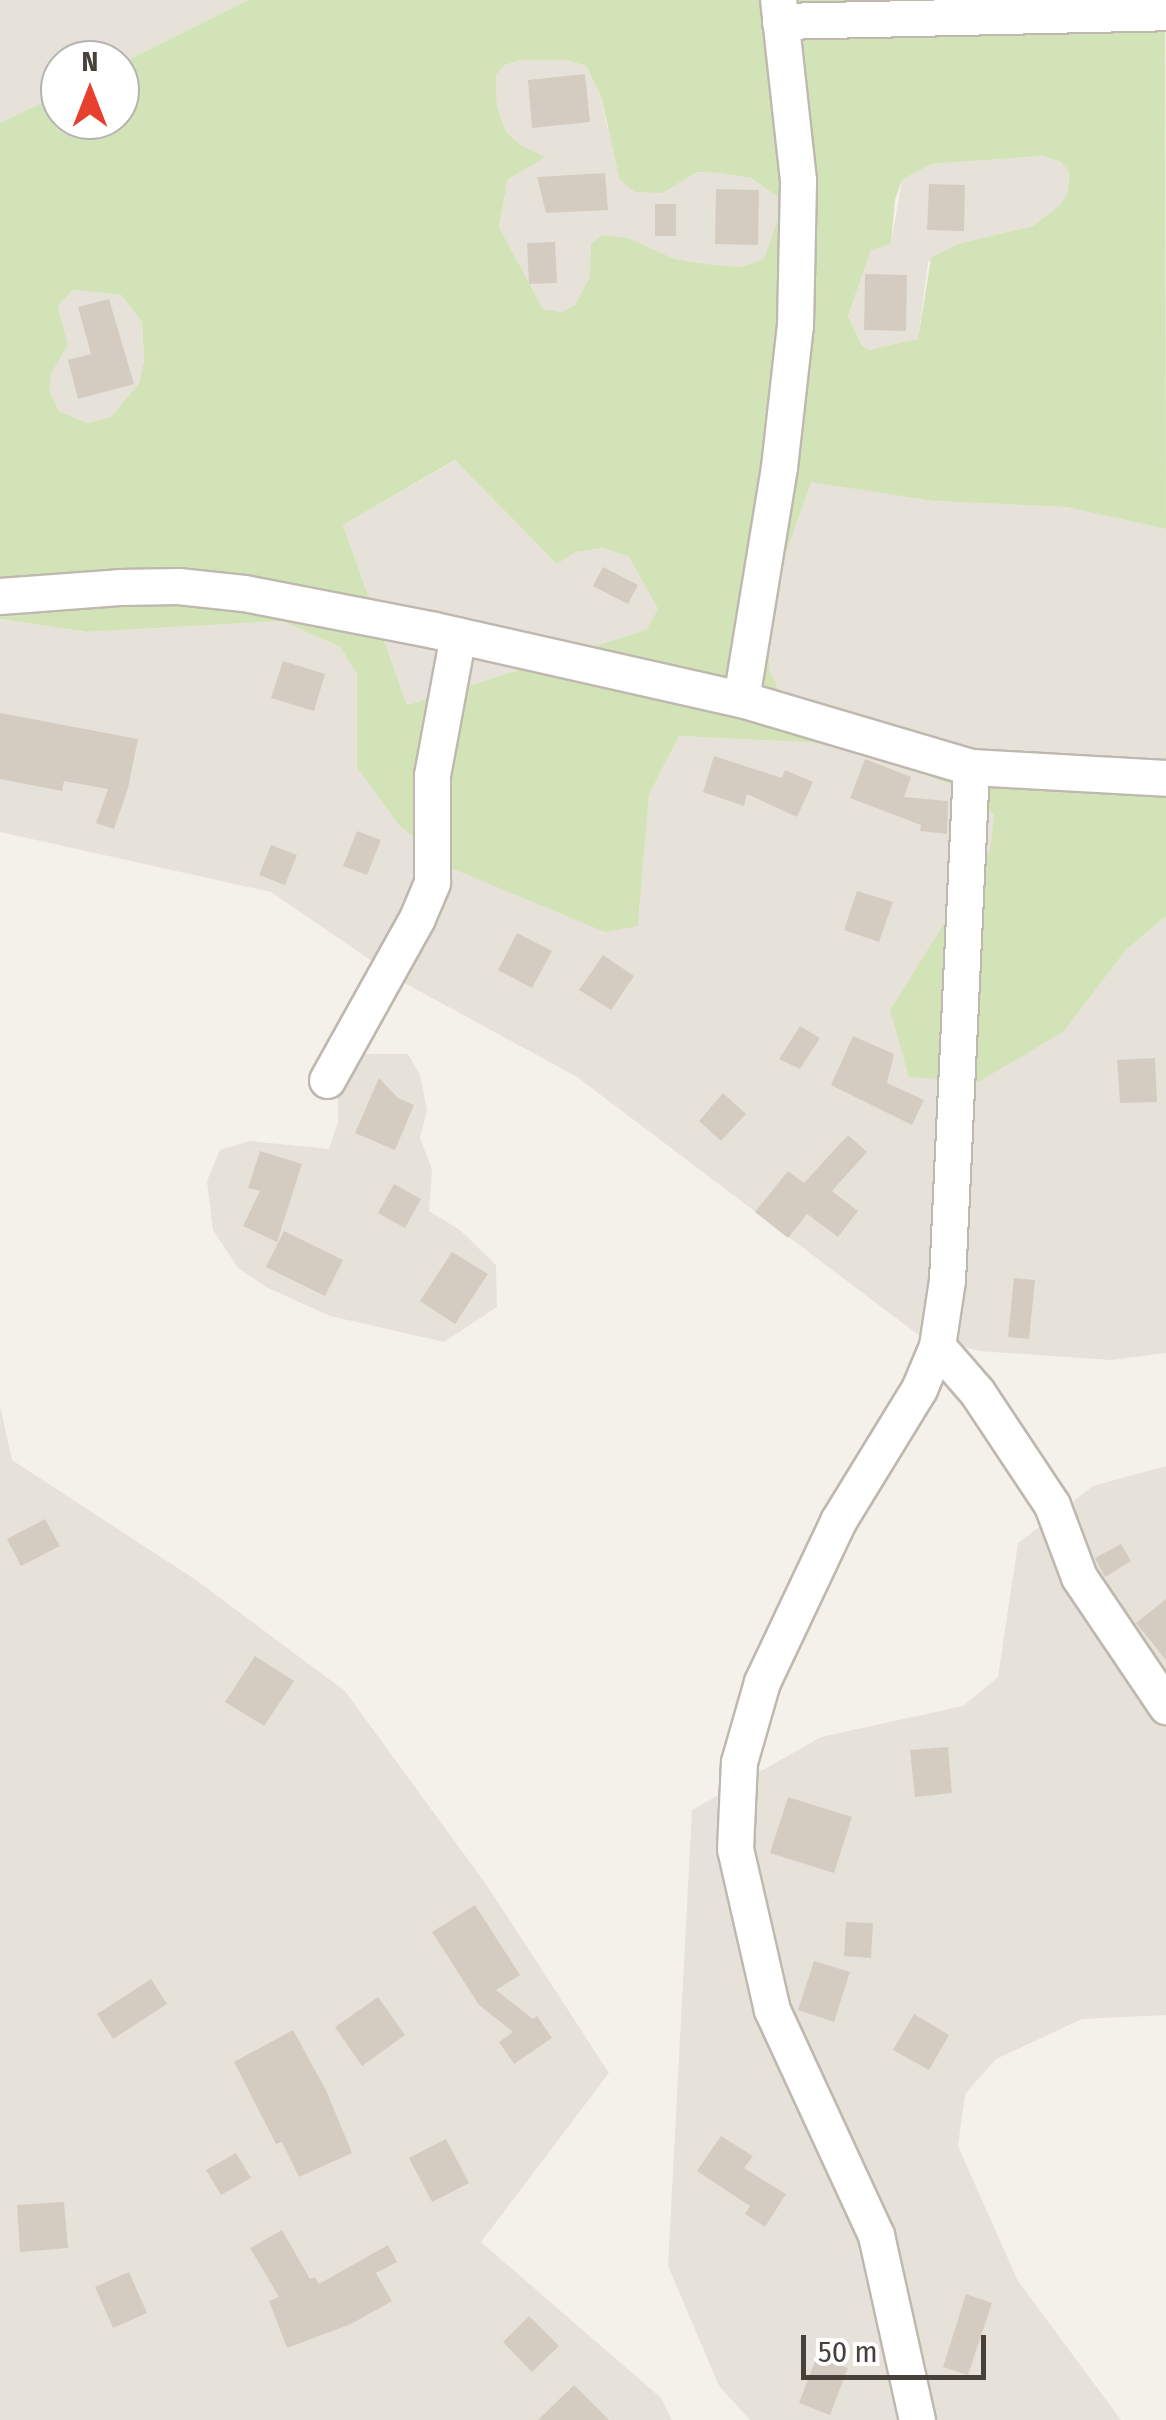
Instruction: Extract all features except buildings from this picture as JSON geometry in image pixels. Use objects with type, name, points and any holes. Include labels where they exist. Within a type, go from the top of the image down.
[{"type":"street","points":[[742,699],[779,467],[794,326],[798,180],[779,10],[1166,12]]},
{"type":"street","points":[[0,596],[178,586],[244,593],[458,635],[742,699],[971,766],[1166,778]]},
{"type":"street","points":[[326,1080],[417,918],[432,882],[432,775],[458,635]]},
{"type":"street","points":[[917,2420],[876,2235],[772,2010],[735,1849],[740,1762],[762,1682],[838,1521],[919,1389],[936,1346],[947,1280],[971,766]]},
{"type":"street","points":[[936,1346],[977,1392],[1052,1504],[1079,1577],[1166,1706]]},
{"type":"shaded area","points":[[0,0],[248,0],[140,54],[140,40],[40,40],[40,104],[0,123]]},
{"type":"shaded area","points":[[521,60],[567,60],[586,66],[601,96],[607,126],[663,193],[697,172],[719,173],[751,178],[784,200],[765,259],[741,267],[675,259],[628,238],[591,244],[589,278],[575,305],[562,312],[543,309],[499,227],[508,179],[545,157],[522,146],[506,132],[497,106],[496,75],[505,65]]},
{"type":"shaded area","points":[[1043,156],[1061,162],[1069,172],[1068,191],[1061,204],[1033,226],[957,244],[928,262],[918,340],[869,350],[862,346],[848,316],[871,249],[891,244],[902,180],[931,164]]},
{"type":"shaded area","points":[[73,290],[121,295],[142,322],[144,362],[139,383],[111,417],[87,423],[59,411],[50,392],[52,371],[68,345],[58,306]]},
{"type":"shaded area","points":[[456,460],[557,564],[576,552],[603,548],[629,557],[658,609],[646,630],[407,705],[343,525]]},
{"type":"shaded area","points":[[811,481],[933,501],[1066,507],[1166,529],[1166,753],[1161,777],[1008,770],[783,700],[769,669],[769,602]]},
{"type":"shaded area","points":[[0,619],[87,632],[282,621],[340,647],[357,674],[357,767],[638,926],[649,795],[679,736],[840,744],[969,791],[994,815],[991,850],[890,1010],[1062,1032],[1126,950],[1166,916],[1166,1353],[1111,1360],[979,1351],[917,1334],[577,1077],[401,981],[271,892],[0,832]]},
{"type":"shaded area","points":[[364,1054],[408,1054],[420,1075],[427,1110],[420,1138],[432,1169],[429,1211],[460,1230],[496,1265],[497,1307],[444,1342],[330,1316],[266,1287],[238,1268],[213,1230],[207,1181],[220,1150],[250,1141],[329,1149],[338,1122],[338,1089],[349,1062]]},
{"type":"shaded area","points":[[0,1406],[12,1460],[196,1580],[345,1691],[488,1887],[609,2073],[481,2242],[661,2398],[672,2420],[0,2420]]},
{"type":"shaded area","points":[[1166,1466],[1166,2015],[1082,2019],[996,2059],[965,2094],[958,2146],[1018,2281],[1121,2420],[750,2420],[719,2386],[668,2266],[692,1810],[821,1737],[963,1706],[998,1677],[1018,1543],[1093,1486]]},
{"type":"green space","points":[[248,0],[1165,0],[1166,529],[1066,507],[933,501],[811,482],[769,602],[769,669],[783,700],[1008,770],[1161,777],[1166,753],[1166,916],[1126,950],[1063,1032],[978,1082],[909,1077],[890,1010],[990,850],[994,815],[969,791],[840,744],[679,736],[649,795],[638,926],[605,932],[451,868],[399,825],[357,767],[357,674],[340,647],[282,621],[87,632],[0,619],[0,123],[40,104],[40,140],[140,140],[140,54]],"holes":[[[521,60],[567,60],[586,66],[601,96],[620,180],[635,192],[663,193],[697,172],[719,173],[751,178],[784,201],[764,259],[741,267],[707,264],[675,259],[628,238],[602,235],[591,244],[589,278],[575,305],[562,312],[543,309],[499,227],[508,179],[546,157],[522,146],[506,132],[497,106],[496,75],[505,65]],[[1043,156],[1061,162],[1069,172],[1068,191],[1061,204],[1033,226],[957,244],[931,258],[918,339],[869,350],[862,346],[848,316],[871,250],[891,244],[895,200],[902,180],[931,164]],[[73,290],[121,295],[142,322],[144,361],[139,383],[111,417],[87,423],[59,411],[50,392],[52,372],[68,345],[58,306]],[[455,460],[557,564],[576,552],[603,548],[629,557],[658,609],[646,630],[407,705],[343,525]]]}]
